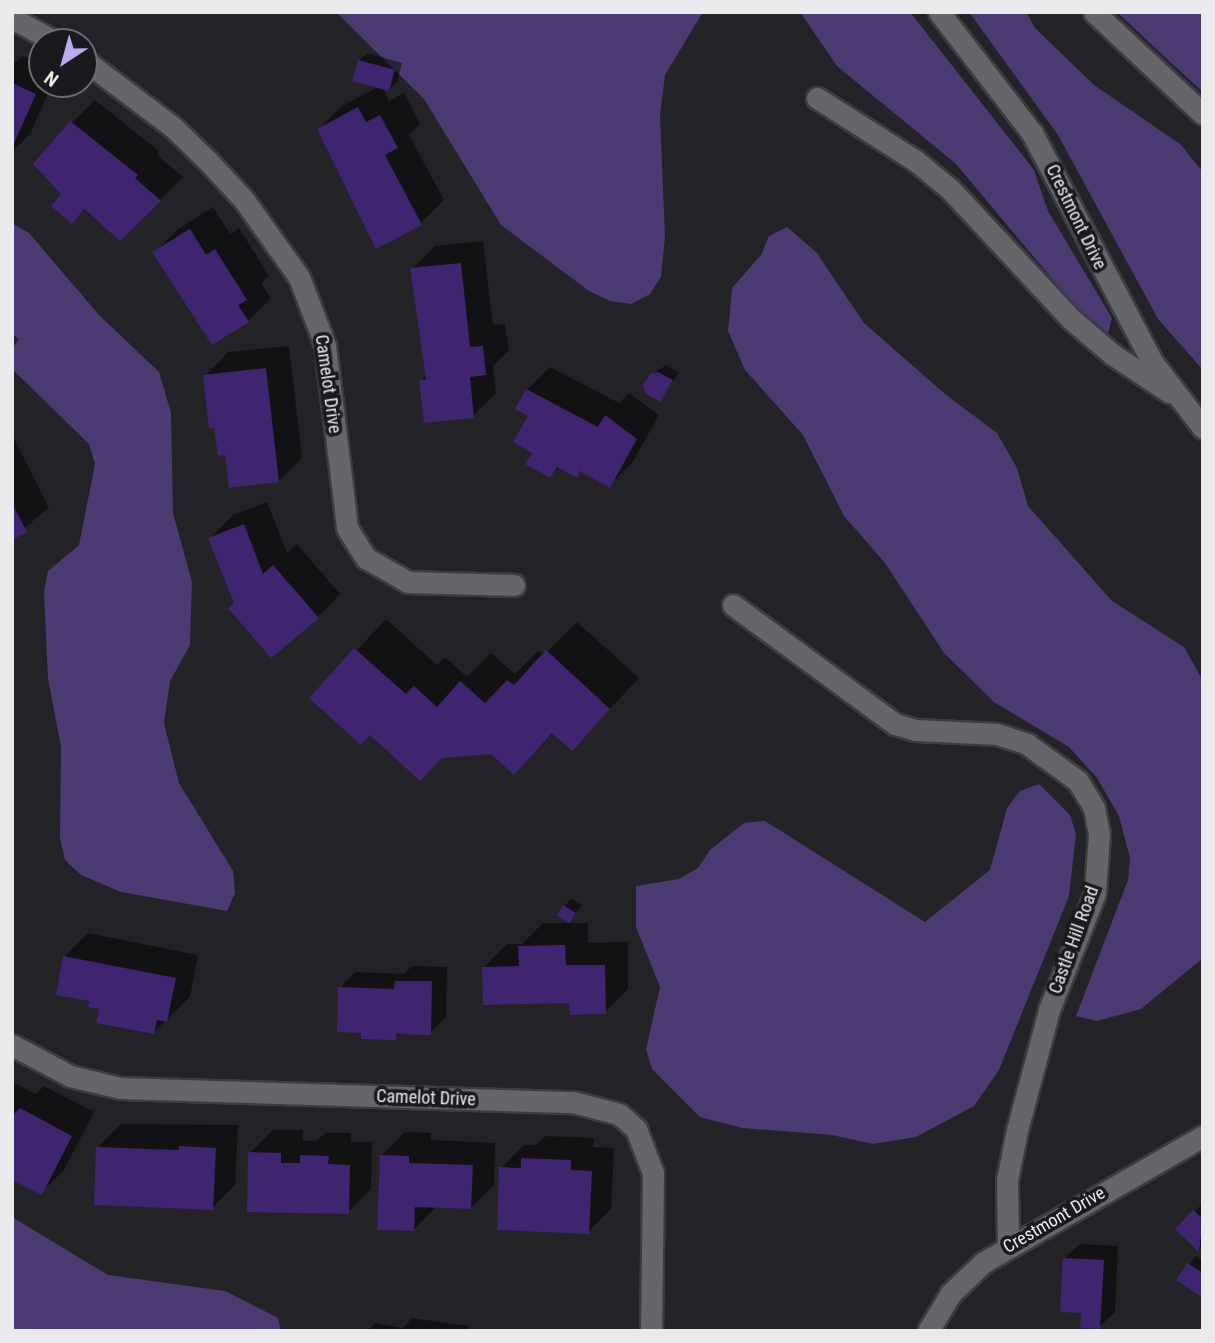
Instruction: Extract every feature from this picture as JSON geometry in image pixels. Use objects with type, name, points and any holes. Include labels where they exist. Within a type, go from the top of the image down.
[{"type":"street","name":"Crestmont Drive","points":[[939,12],[1032,133],[1130,322],[1177,397],[1203,428]]},
{"type":"street","points":[[1094,12],[1203,114]]},
{"type":"street","points":[[12,18],[30,28]]},
{"type":"street","name":"Camelot Drive","points":[[98,71],[173,127],[208,161],[260,220],[299,277],[325,345],[347,528],[366,558],[408,582],[514,585]]},
{"type":"street","points":[[817,98],[886,140],[951,190],[1071,319],[1112,354],[1177,397]]},
{"type":"street","name":"Castle Hill Road","points":[[733,605],[895,724],[916,730],[997,734],[1027,744],[1078,781],[1094,808],[1099,834],[1095,893],[1049,1010],[1017,1130],[1007,1180],[1008,1245]]},
{"type":"street","name":"Camelot Drive","points":[[12,1045],[70,1076],[120,1088],[573,1102],[619,1114],[636,1129],[653,1173],[652,1331]]},
{"type":"street","name":"Crestmont Drive","points":[[929,1331],[951,1293],[1008,1245],[1203,1136]]},
{"type":"shaded area","points":[[336,12],[703,12],[665,75],[660,116],[665,236],[661,277],[650,294],[631,304],[610,301],[589,291],[501,225],[424,99]]},
{"type":"shaded area","points":[[800,12],[910,12],[1034,170],[1048,211],[1112,318],[1107,337],[1090,324],[956,164],[837,66]]},
{"type":"shaded area","points":[[969,12],[1026,12],[1035,28],[1094,85],[1180,144],[1203,172],[1203,370],[1158,319],[1058,135]]},
{"type":"shaded area","points":[[1117,12],[1203,12],[1203,92],[1169,61]]},
{"type":"shaded area","points":[[12,223],[29,233],[99,315],[159,372],[171,413],[173,513],[192,582],[190,645],[170,681],[164,723],[179,783],[233,871],[235,893],[227,911],[121,892],[81,875],[65,860],[60,838],[61,747],[48,679],[44,592],[48,571],[79,545],[95,464],[89,444],[12,369]]},
{"type":"shaded area","points":[[787,227],[817,253],[864,323],[945,394],[997,433],[1017,468],[1028,506],[1112,601],[1184,647],[1203,681],[1203,958],[1141,1009],[1097,1021],[1076,1016],[1128,880],[1130,858],[1119,816],[1097,778],[1069,747],[994,702],[944,653],[885,563],[844,516],[803,435],[745,370],[728,331],[732,288],[761,255],[769,236]]},
{"type":"shaded area","points":[[1039,784],[1070,815],[1076,834],[1069,896],[999,1070],[974,1106],[916,1137],[873,1144],[832,1135],[742,1128],[700,1117],[652,1069],[646,1049],[660,987],[636,927],[636,886],[679,879],[698,868],[710,850],[744,823],[765,821],[925,922],[990,870],[1007,808],[1020,791]]},
{"type":"shaded area","points":[[12,1217],[108,1275],[225,1291],[278,1318],[281,1331],[12,1331]]},
{"type":"building","points":[[358,60],[395,70],[389,91],[352,81]]},
{"type":"building","points":[[12,83],[28,90],[28,98],[34,98],[12,148]]},
{"type":"building","points":[[358,107],[366,122],[380,115],[398,148],[385,155],[422,225],[376,249],[317,129]]},
{"type":"building","points":[[70,121],[138,175],[135,178],[161,201],[120,241],[84,209],[72,224],[51,206],[61,194],[33,164]]},
{"type":"building","points":[[190,229],[206,255],[215,249],[247,300],[238,305],[249,322],[212,345],[152,252]]},
{"type":"building","points":[[461,263],[470,347],[483,346],[486,375],[470,377],[474,418],[424,423],[419,380],[426,379],[410,268]]},
{"type":"building","points":[[266,368],[279,482],[229,488],[225,455],[218,456],[214,428],[209,428],[203,375]]},
{"type":"building","points":[[658,372],[673,380],[660,402],[645,393],[643,385],[650,374]]},
{"type":"building","points":[[526,389],[598,427],[605,415],[637,439],[610,488],[580,471],[577,478],[557,467],[550,478],[525,464],[532,453],[513,442],[528,416],[515,409]]},
{"type":"building","points":[[12,503],[27,532],[12,540]]},
{"type":"building","points":[[244,524],[263,574],[273,565],[319,618],[271,658],[228,608],[234,603],[208,538]]},
{"type":"building","points":[[354,648],[406,694],[414,686],[437,707],[460,681],[485,703],[507,680],[514,685],[546,650],[610,709],[572,751],[552,733],[514,775],[491,754],[442,758],[420,781],[370,735],[361,745],[309,698]]},
{"type":"building","points":[[563,905],[576,913],[569,923],[557,915]]},
{"type":"building","points":[[565,945],[566,965],[605,965],[606,1014],[570,1015],[569,1003],[483,1005],[482,967],[519,966],[518,946]]},
{"type":"building","points":[[63,956],[176,978],[167,1022],[157,1020],[154,1034],[96,1023],[99,1009],[88,1007],[89,1001],[56,995]]},
{"type":"building","points":[[395,981],[432,981],[431,1035],[396,1034],[396,1040],[361,1039],[361,1033],[337,1032],[338,987],[394,989]]},
{"type":"building","points":[[20,1108],[72,1136],[42,1195],[12,1180],[12,1116]]},
{"type":"building","points":[[179,1146],[216,1148],[213,1210],[94,1205],[96,1147],[179,1150]]},
{"type":"building","points":[[248,1152],[281,1153],[281,1163],[300,1163],[300,1155],[329,1156],[328,1164],[350,1165],[349,1214],[247,1212]]},
{"type":"building","points":[[380,1155],[409,1156],[409,1163],[473,1165],[471,1209],[415,1207],[414,1231],[377,1230]]},
{"type":"building","points":[[521,1158],[571,1160],[571,1170],[592,1171],[589,1234],[497,1230],[499,1167],[521,1168]]},
{"type":"building","points":[[1193,1210],[1203,1219],[1199,1252],[1175,1229]]},
{"type":"building","points":[[1063,1258],[1104,1260],[1100,1329],[1080,1328],[1081,1313],[1060,1312]]},
{"type":"building","points":[[1187,1263],[1203,1273],[1203,1298],[1176,1280]]}]
